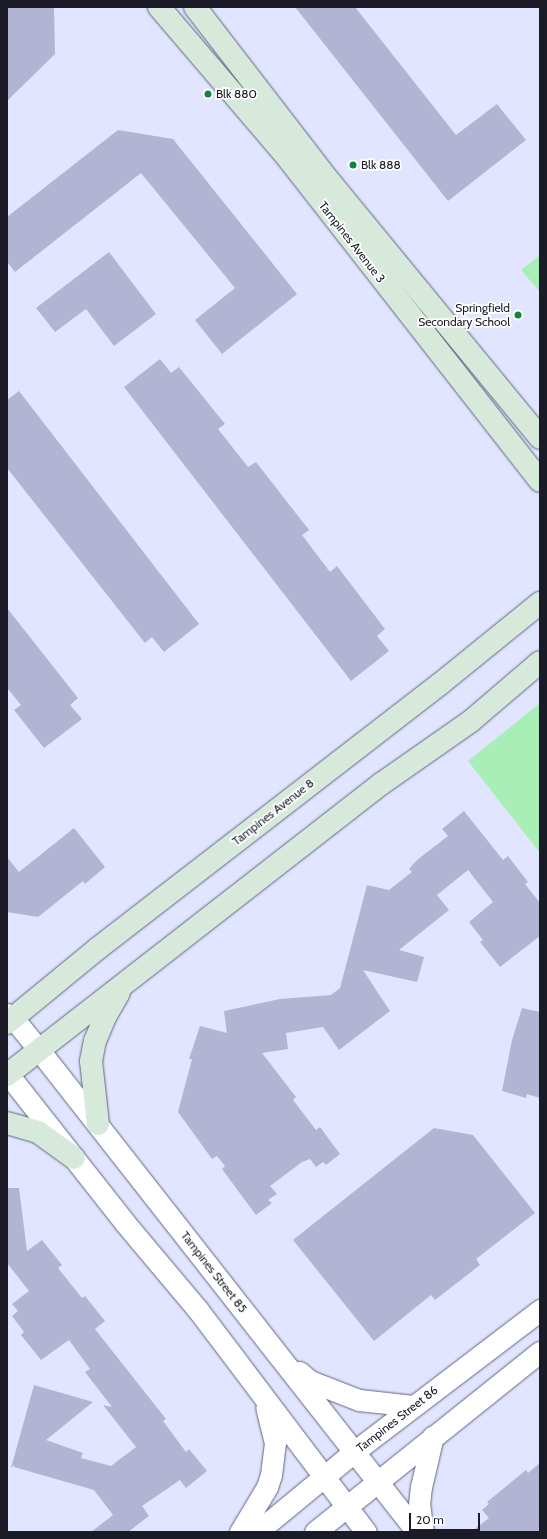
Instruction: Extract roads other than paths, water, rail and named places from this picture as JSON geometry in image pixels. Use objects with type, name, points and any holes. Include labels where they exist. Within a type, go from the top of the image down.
[{"type":"street","name":"Tampines Avenue 3","points":[[159,7],[284,152],[540,481]]},
{"type":"street","name":"Tampines Avenue 3","points":[[195,7],[330,182],[540,438]]},
{"type":"street","name":"Tampines Avenue 8","points":[[9,1018],[440,684],[540,603]]},
{"type":"street","points":[[366,1532],[198,1310],[7,1074],[381,784],[471,721],[540,662]]},
{"type":"street","points":[[98,1124],[91,1061],[95,1041],[105,1017],[125,984]]},
{"type":"street","name":"Tampines Street 85","points":[[9,1018],[39,1050],[98,1124],[417,1532]]},
{"type":"street","points":[[7,1123],[38,1132],[74,1158]]},
{"type":"street","name":"Tampines Street 86","points":[[257,1532],[355,1451],[540,1310]]},
{"type":"street","points":[[315,1532],[433,1436],[540,1352]]},
{"type":"street","points":[[282,1358],[310,1381],[337,1393],[359,1400],[413,1406]]},
{"type":"street","points":[[240,1532],[267,1487],[271,1475],[275,1442],[263,1397]]},
{"type":"street","points":[[423,1532],[419,1505],[421,1487],[433,1436]]},
{"type":"place","name":"Blk 880","points":[[208,94]]},
{"type":"place","name":"Blk 888","points":[[353,165]]},
{"type":"place","name":"Springfield Secondary School","points":[[518,315]]}]
